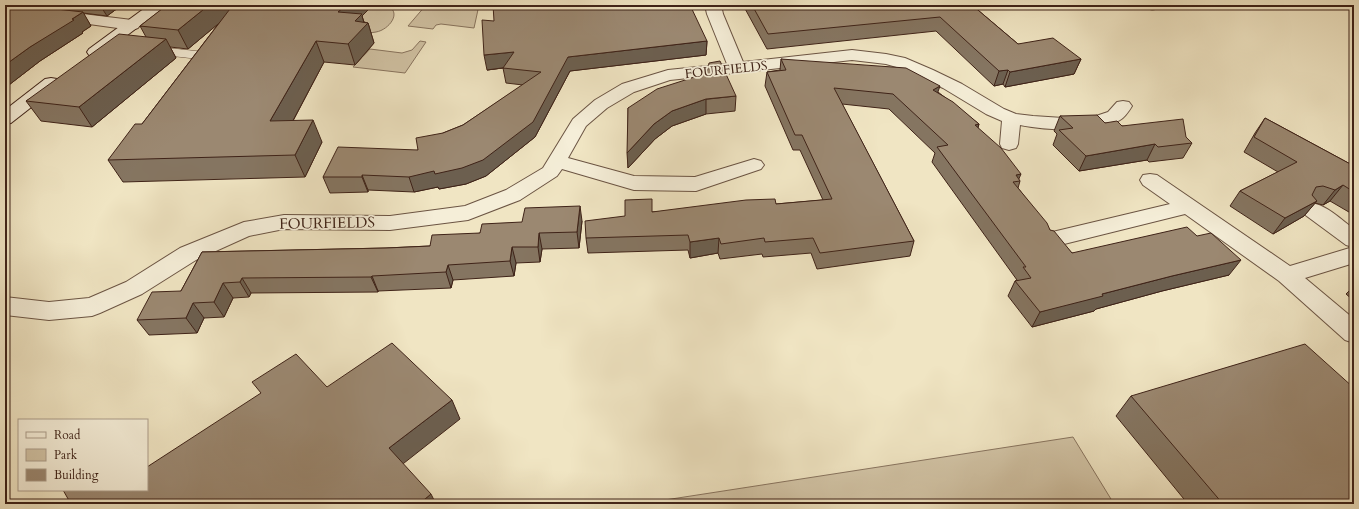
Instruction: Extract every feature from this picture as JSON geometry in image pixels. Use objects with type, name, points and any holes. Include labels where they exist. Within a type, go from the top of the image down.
[{"type":"street","points":[[79,63],[159,5]]},
{"type":"street","points":[[713,5],[715,14],[737,67]]},
{"type":"street","points":[[52,16],[132,25]]},
{"type":"street","name":"FOURFIELDS","points":[[5,306],[49,312],[92,307],[134,288],[188,254],[244,229],[284,222],[390,223],[468,213],[513,195],[550,172],[579,123],[601,104],[628,88],[668,75],[852,55],[880,58],[903,63],[930,74],[983,105],[1011,118],[1035,122],[1065,124],[1093,123],[1112,118],[1123,106]]},
{"type":"street","points":[[5,119],[61,76]]},
{"type":"street","points":[[1009,144],[1011,118]]},
{"type":"street","points":[[556,160],[634,182],[696,184],[754,165]]},
{"type":"street","points":[[1150,180],[1187,208],[1288,275],[1354,333]]},
{"type":"street","points":[[1052,239],[1187,208]]},
{"type":"street","points":[[1311,209],[1354,240]]},
{"type":"street","points":[[1288,275],[1354,255]]},
{"type":"lane","points":[[52,16],[68,5]]},
{"type":"lane","points":[[104,46],[125,48]]},
{"type":"lane","points":[[140,49],[205,56],[205,61],[192,74]]},
{"type":"green space","points":[[373,5],[384,5],[391,8],[393,11],[394,16],[386,28],[381,31],[373,32],[348,30]]},
{"type":"green space","points":[[426,5],[479,5],[474,28],[441,24],[436,25],[433,29],[408,26]]},
{"type":"green space","points":[[420,41],[426,42],[405,73],[353,67],[370,49],[402,53],[412,50]]},
{"type":"green space","points":[[1073,437],[1114,504],[639,504]]},
{"type":"building","points":[[5,5],[36,5],[38,7],[83,12],[72,19],[74,20],[30,47],[5,65]]},
{"type":"building","points":[[167,5],[209,5],[178,30],[140,26]]},
{"type":"building","points":[[233,5],[346,5],[338,12],[362,14],[355,21],[368,23],[348,44],[316,41],[270,121],[313,120],[295,155],[108,160],[135,124],[142,124]]},
{"type":"building","points":[[493,5],[690,5],[707,41],[568,57],[533,122],[483,160],[462,168],[435,174],[434,171],[409,177],[362,175],[362,177],[323,177],[338,147],[418,150],[416,138],[443,133],[463,125],[541,72],[503,68],[514,52],[484,55],[482,20],[494,21]]},
{"type":"building","points":[[752,5],[972,5],[1018,44],[1053,38],[1081,59],[1010,72],[1008,70],[999,71],[940,17],[768,34]]},
{"type":"building","points":[[119,34],[166,39],[79,107],[26,101]]},
{"type":"building","points":[[781,59],[906,68],[940,86],[933,90],[953,102],[979,124],[975,125],[1001,148],[1021,174],[1016,175],[1020,181],[1013,182],[1047,223],[1050,230],[1054,231],[1072,253],[1187,227],[1197,236],[1211,233],[1241,260],[1102,294],[1103,296],[1040,312],[1015,281],[1031,278],[1023,267],[1026,267],[937,147],[948,145],[893,94],[834,88],[914,241],[820,253],[813,238],[765,242],[764,238],[721,244],[719,238],[690,242],[688,235],[586,238],[585,221],[625,216],[625,200],[652,199],[652,212],[746,200],[775,199],[776,204],[832,199],[802,135],[795,135],[767,72],[786,70]]},
{"type":"building","points":[[720,61],[736,96],[706,99],[672,111],[654,124],[627,153],[628,108],[657,89],[707,73],[709,63]]},
{"type":"building","points":[[1097,115],[1105,123],[1117,121],[1122,126],[1183,119],[1186,137],[1192,143],[1158,147],[1155,144],[1086,156],[1059,130],[1073,128],[1060,116]]},
{"type":"building","points":[[1265,118],[1354,166],[1354,192],[1343,185],[1335,190],[1323,186],[1316,187],[1312,195],[1317,201],[1285,218],[1240,191],[1297,162],[1254,137]]},
{"type":"building","points":[[580,206],[577,232],[539,233],[538,247],[512,247],[510,261],[448,265],[446,272],[371,277],[242,278],[240,282],[223,283],[214,302],[193,303],[186,318],[137,320],[152,292],[181,291],[202,252],[430,246],[432,235],[480,233],[482,224],[522,222],[525,208]]},
{"type":"building","points":[[392,343],[452,400],[389,448],[431,494],[419,504],[71,504],[64,491],[148,491],[148,466],[261,393],[252,382],[296,354],[327,387]]},
{"type":"building","points":[[1305,344],[1354,388],[1354,504],[1223,504],[1131,396]]}]
